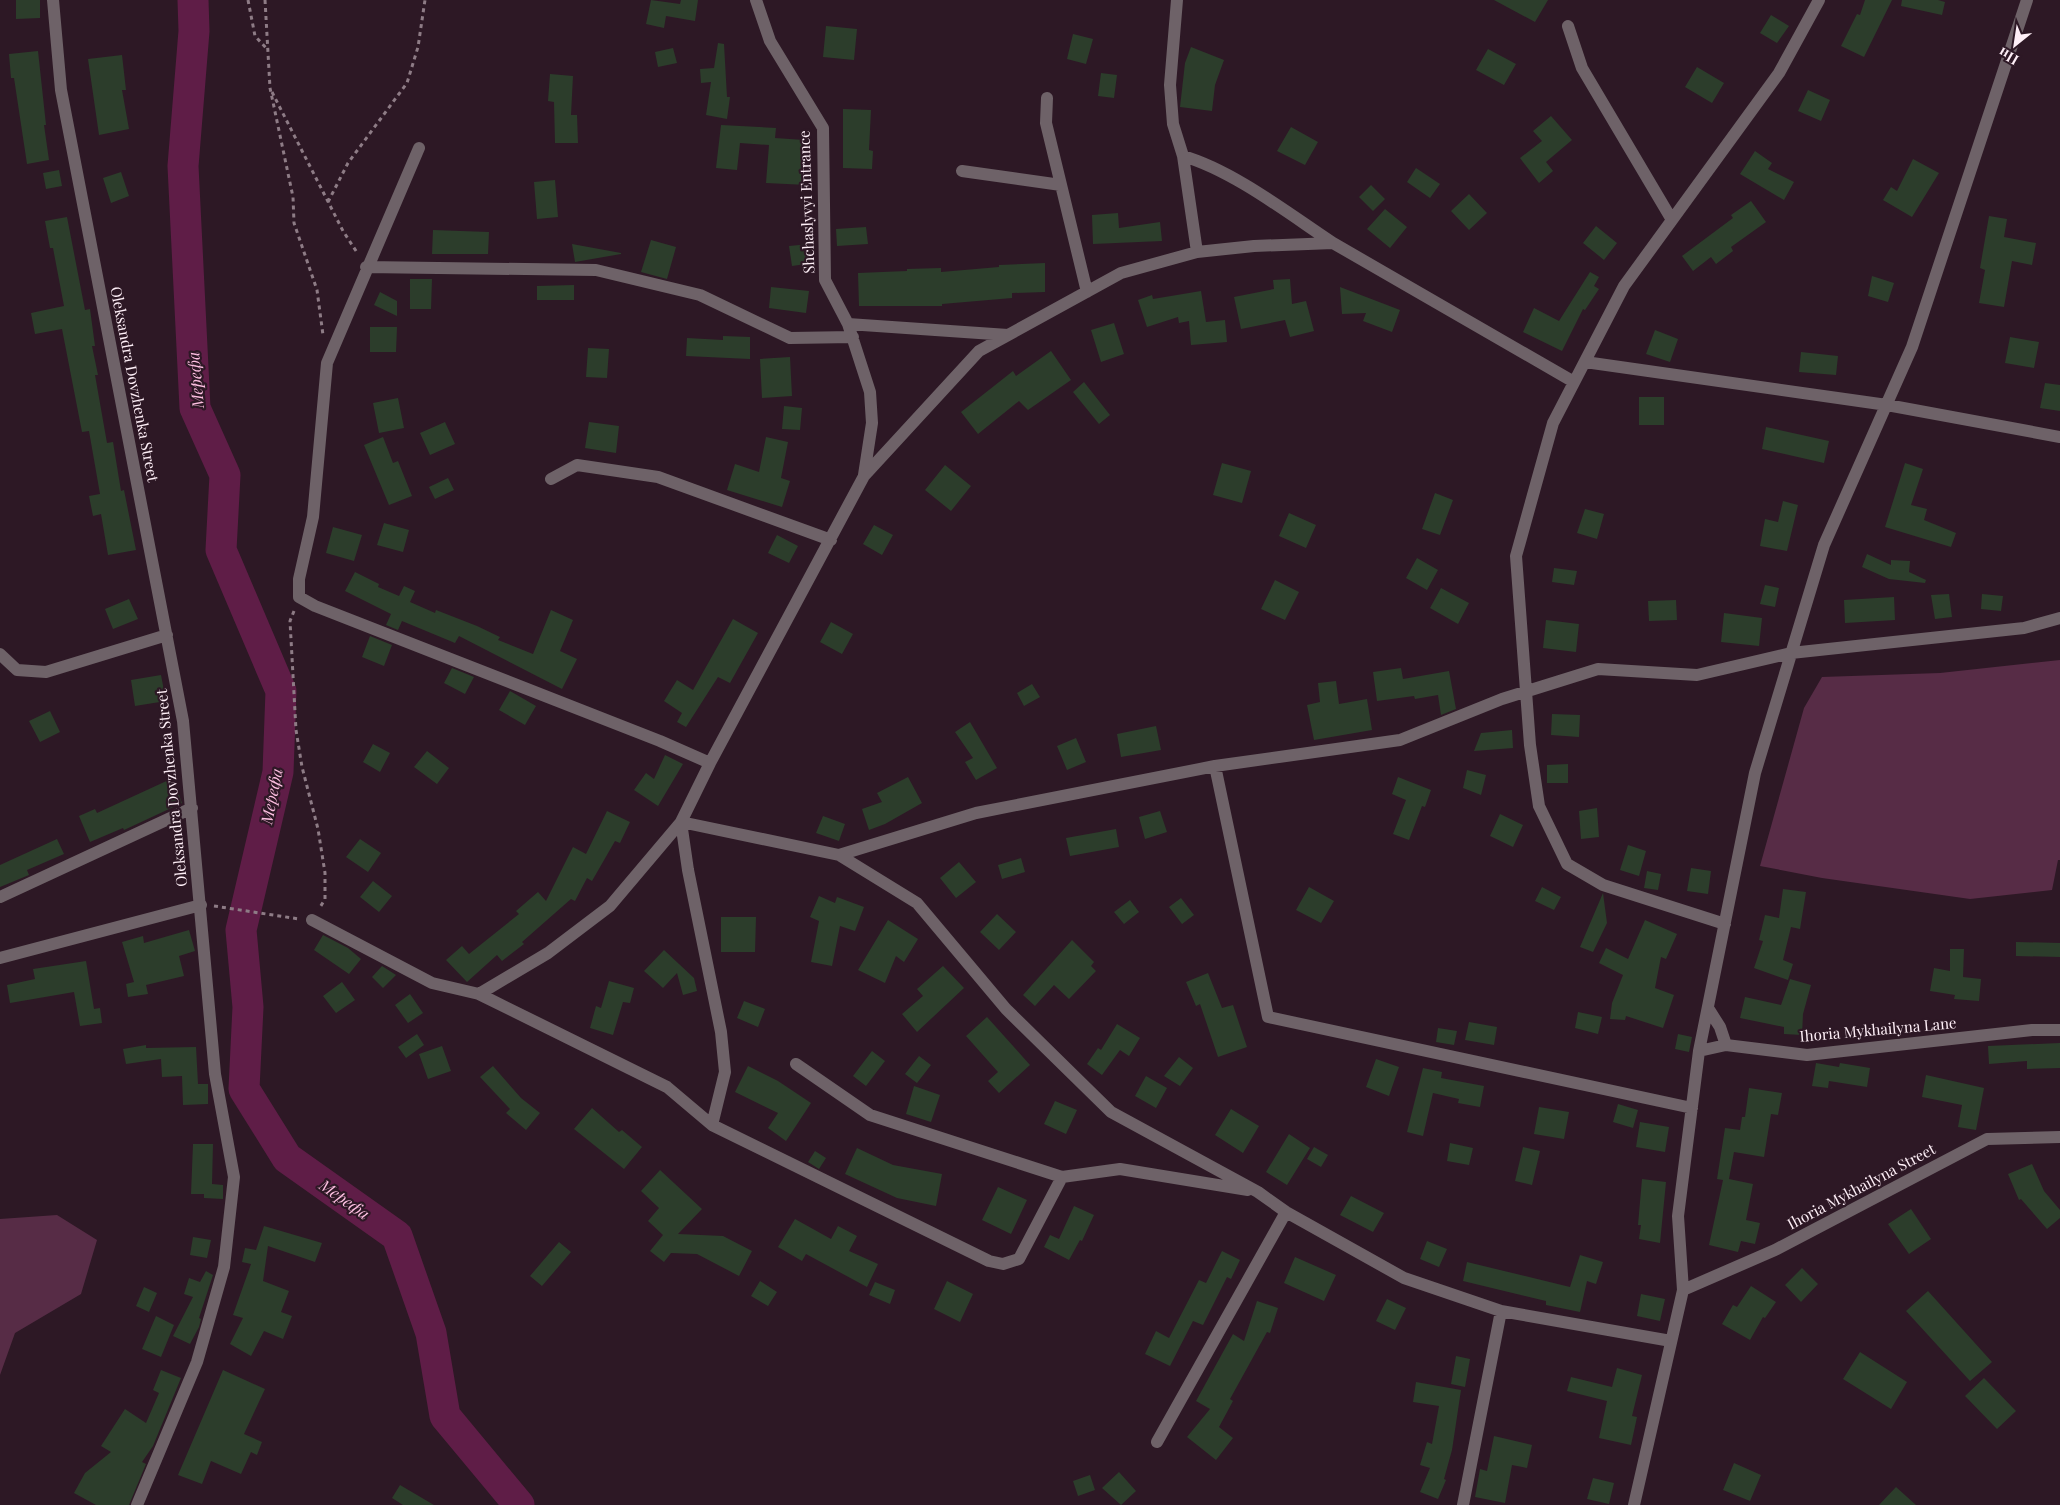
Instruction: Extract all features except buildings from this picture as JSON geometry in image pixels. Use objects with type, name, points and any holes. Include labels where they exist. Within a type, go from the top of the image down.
[{"type":"street","name":"Oleksandra Dovzhenka Street","points":[[53,0],[61,90],[183,721],[215,1074],[234,1177],[224,1267],[196,1362],[138,1505]]},
{"type":"street","name":"Shchaslyvyi Entrance","points":[[756,0],[770,41],[823,128],[824,280],[848,324],[870,392],[872,423],[864,476]]},
{"type":"street","points":[[1177,0],[1170,85],[1173,124],[1183,156],[1197,252]]},
{"type":"street","points":[[1725,924],[1603,886],[1567,864],[1540,806],[1530,745],[1516,556],[1553,423],[1624,286],[1779,73],[1819,0]]},
{"type":"street","points":[[1634,1505],[1683,1290],[1678,1216],[1692,1108],[1708,1008],[1755,774],[1824,546],[1912,347],[2027,0]]},
{"type":"street","points":[[1568,26],[1582,68],[1672,220]]},
{"type":"street","points":[[1047,98],[1046,123],[1087,292]]},
{"type":"street","points":[[419,148],[366,267],[327,363],[313,517],[299,579],[299,597],[315,606],[660,741],[710,763]]},
{"type":"street","points":[[1183,156],[1203,162],[1261,196],[1333,243],[1574,382]]},
{"type":"street","points":[[962,171],[1061,185]]},
{"type":"street","points":[[479,994],[548,953],[610,906],[682,822],[710,763],[864,476],[979,351],[1121,273],[1197,252],[1254,246],[1333,243]]},
{"type":"street","points":[[366,267],[596,270],[700,295],[790,338],[853,337]]},
{"type":"street","points":[[848,324],[1008,335]]},
{"type":"street","points":[[1585,362],[1886,405],[2060,437]]},
{"type":"street","points":[[551,479],[577,465],[658,477],[831,540]]},
{"type":"street","points":[[839,855],[976,813],[1215,766],[1400,740],[1502,699],[1598,669],[1697,675],[1791,653],[2024,628],[2060,618]]},
{"type":"street","points":[[0,654],[17,670],[46,672],[167,635]]},
{"type":"street","points":[[1215,766],[1268,1017],[1692,1108]]},
{"type":"street","points":[[0,897],[192,808]]},
{"type":"street","points":[[682,822],[839,855],[917,903],[1006,1009],[1111,1112],[1258,1192],[1286,1212],[1404,1278],[1501,1311],[1671,1341]]},
{"type":"street","points":[[682,822],[688,870],[721,1032],[726,1072],[712,1125]]},
{"type":"street","points":[[0,958],[201,905]]},
{"type":"street","points":[[312,920],[432,983],[479,994],[667,1087],[712,1125],[989,1262],[1003,1264],[1019,1259],[1062,1178]]},
{"type":"street","points":[[1708,1008],[1720,1027],[1726,1045]]},
{"type":"street","name":"Ihoria Mykhailyna Lane","points":[[1700,1051],[1726,1045],[1807,1055],[2032,1030],[2060,1030]]},
{"type":"street","points":[[796,1064],[870,1115],[1062,1178],[1120,1169],[1258,1192]]},
{"type":"street","name":"Ihoria Mykhailyna Street","points":[[1683,1290],[1775,1250],[1986,1139],[2060,1137]]},
{"type":"street","points":[[1156,1442],[1286,1212]]},
{"type":"street","points":[[1463,1505],[1501,1311]]},
{"type":"path","points":[[248,0],[255,36],[268,50]]},
{"type":"path","points":[[265,0],[270,88],[293,197],[294,223],[317,290],[327,363]]},
{"type":"path","points":[[328,202],[348,163],[407,84],[418,47],[425,0]]},
{"type":"path","points":[[270,88],[343,231],[366,267]]},
{"type":"path","points":[[299,597],[290,621],[296,730],[302,767],[318,829],[325,873],[325,900],[312,920]]},
{"type":"path","points":[[221,907],[288,917]]},
{"type":"shaded area","points":[[2060,660],[2060,860],[2058,860],[2052,890],[1970,899],[1822,878],[1760,866],[1804,708],[1822,677],[1940,673]]},
{"type":"shaded area","points":[[57,1215],[97,1240],[81,1294],[15,1333],[0,1375],[0,1219]]},
{"type":"waterway","name":"Мерефа","points":[[193,0],[194,31],[183,166],[195,408],[225,475],[221,550],[281,691],[278,772],[241,930],[248,1007],[244,1089],[287,1158],[397,1236],[431,1333],[445,1416],[519,1505]]}]
